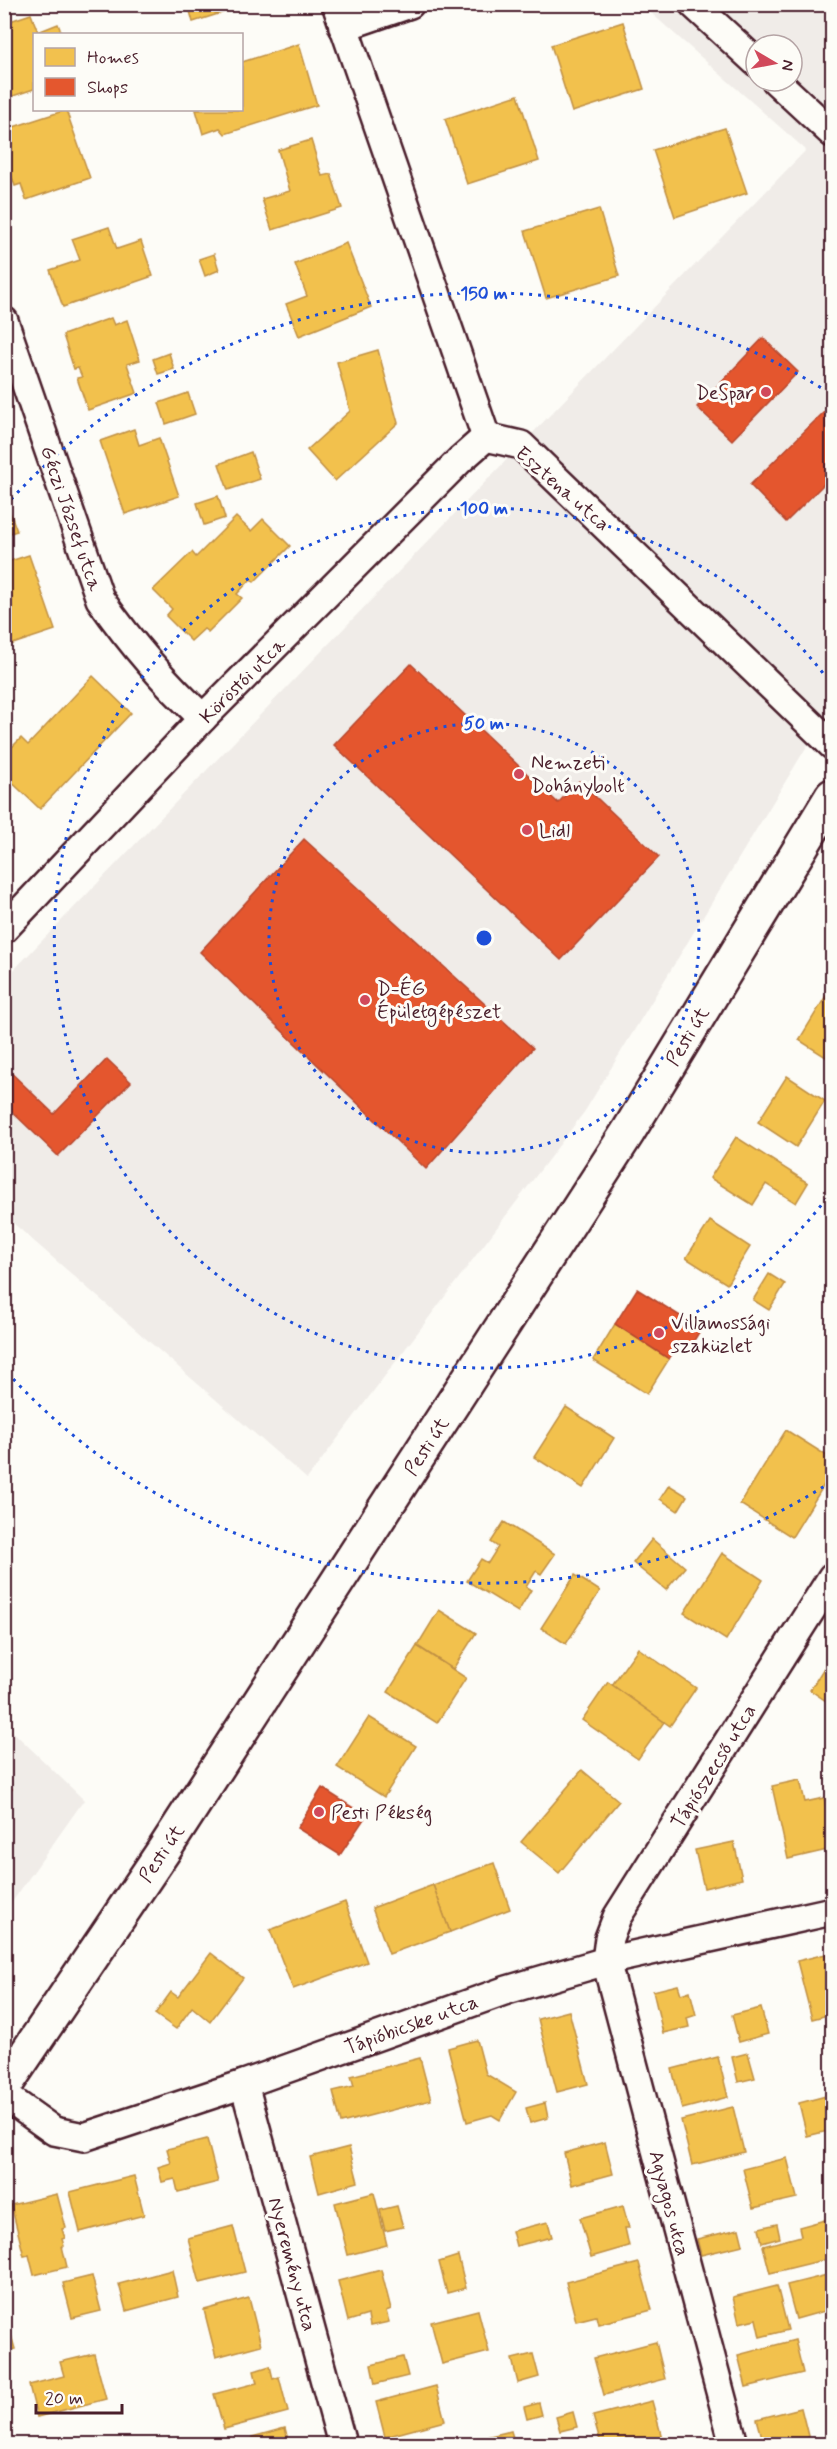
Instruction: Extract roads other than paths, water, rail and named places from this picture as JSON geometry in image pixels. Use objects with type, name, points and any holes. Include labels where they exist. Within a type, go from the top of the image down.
[{"type":"main road","name":"Pesti út","points":[[4,2087],[164,1850],[628,1132],[832,796]]},
{"type":"street","points":[[410,4],[340,16],[486,437]]},
{"type":"street","points":[[693,4],[744,51]]},
{"type":"street","points":[[789,93],[832,133]]},
{"type":"street","name":"Géczi József utca","points":[[4,321],[100,599],[122,630],[183,699],[203,718]]},
{"type":"street","name":"Köröstói utca","points":[[4,928],[203,718],[460,460],[486,437]]},
{"type":"street","name":"Esztena utca","points":[[486,437],[521,445],[832,745]]},
{"type":"street","name":"Tápiószecső utca","points":[[606,1960],[609,1938],[618,1917],[832,1577]]},
{"type":"street","name":"Tápióbicske utca","points":[[4,2095],[54,2131],[84,2137],[244,2084],[507,1990],[606,1960],[832,1911]]},
{"type":"street","name":"Agyagos utca","points":[[606,1960],[734,2445]]},
{"type":"street","name":"Nyeremény utca","points":[[244,2084],[342,2445]]},
{"type":"place","name":"DeSpar","points":[[766,392]]},
{"type":"place","name":"Nemzeti Dohánybolt","points":[[519,774]]},
{"type":"place","name":"Lidl","points":[[527,830]]},
{"type":"place","name":"D-ÉG Épületgépészet","points":[[365,1000]]},
{"type":"place","name":"Villamossági szaküzlet","points":[[659,1333]]},
{"type":"place","name":"Pesti Pékség","points":[[319,1812]]}]
